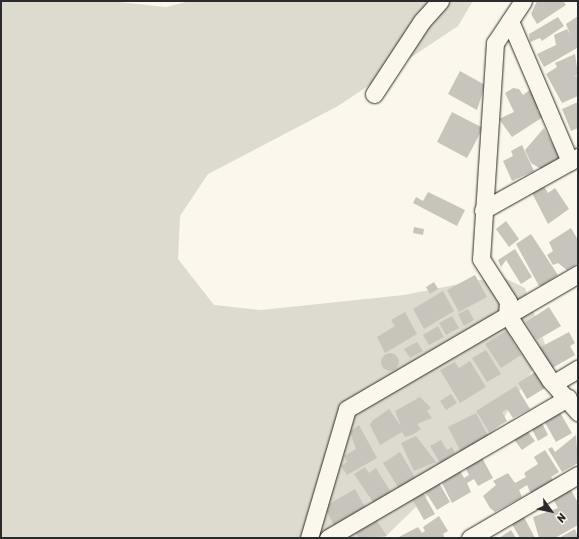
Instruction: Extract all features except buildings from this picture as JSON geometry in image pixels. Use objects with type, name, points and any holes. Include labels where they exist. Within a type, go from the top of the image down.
[{"type":"street","points":[[374,94],[422,21],[440,1]]},
{"type":"street","points":[[523,1],[495,43],[481,259],[508,301],[507,314],[550,380],[556,382],[578,412]]},
{"type":"street","points":[[483,210],[574,160],[510,21]]},
{"type":"street","points":[[310,538],[347,409],[507,314],[578,274]]},
{"type":"street","points":[[556,382],[578,369]]},
{"type":"street","points":[[328,538],[568,398]]},
{"type":"street","points":[[470,538],[578,474]]},
{"type":"shaded area","points":[[1,1],[109,1],[166,7],[190,1],[473,1],[458,26],[338,106],[208,174],[180,216],[178,259],[214,305],[261,310],[404,295],[500,276],[525,288],[546,347],[499,426],[384,538],[1,538]]}]
